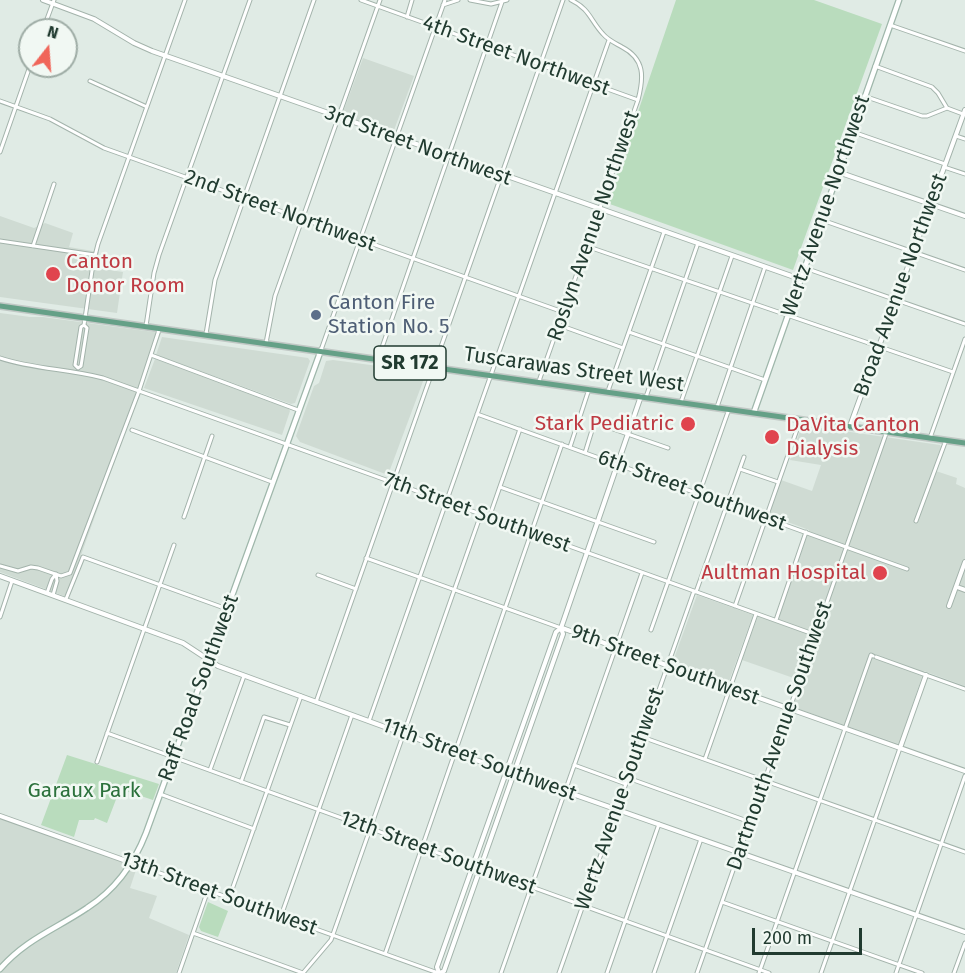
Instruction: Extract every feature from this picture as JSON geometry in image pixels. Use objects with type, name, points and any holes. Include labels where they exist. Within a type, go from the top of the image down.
[{"type":"main road","name":"Wertz Avenue Northwest","points":[[754,412],[899,0]]},
{"type":"main road","name":"Tuscarawas Street West","points":[[0,306],[965,443]]},
{"type":"main road","name":"Raff Road Southwest","points":[[0,969],[31,940],[101,898],[132,863],[143,841],[321,351]]},
{"type":"street","name":"3rd Street Northwest","points":[[42,0],[53,2],[94,20],[134,43],[165,55],[800,279]]},
{"type":"street","points":[[78,370],[75,365],[95,255],[185,0]]},
{"type":"street","points":[[146,326],[156,266],[250,0]]},
{"type":"street","points":[[206,334],[215,280],[314,0]]},
{"type":"street","name":"4th Street Northwest","points":[[361,0],[638,100]]},
{"type":"street","points":[[266,343],[272,307],[380,0]]},
{"type":"street","points":[[407,17],[412,0]]},
{"type":"street","points":[[321,351],[445,0]]},
{"type":"street","points":[[443,6],[458,0]]},
{"type":"street","points":[[470,0],[484,3],[507,0]]},
{"type":"street","points":[[316,702],[563,0]]},
{"type":"street","points":[[369,721],[609,40],[585,9],[571,0]]},
{"type":"street","points":[[47,18],[53,2]]},
{"type":"street","points":[[378,358],[502,2]]},
{"type":"street","points":[[890,24],[965,51]]},
{"type":"street","name":"Roslyn Avenue Northwest","points":[[539,381],[638,100],[643,80],[642,69],[634,54],[609,40]]},
{"type":"street","points":[[875,66],[932,87],[947,108]]},
{"type":"street","points":[[0,152],[26,78]]},
{"type":"street","points":[[90,81],[147,107]]},
{"type":"street","points":[[864,96],[922,116],[930,116],[947,108],[964,112]]},
{"type":"street","name":"2nd Street Northwest","points":[[0,101],[50,119],[97,145],[129,157],[563,312]]},
{"type":"street","name":"Broad Avenue Northwest","points":[[850,426],[964,112]]},
{"type":"street","points":[[852,131],[965,174]]},
{"type":"street","points":[[956,136],[965,139]]},
{"type":"street","points":[[837,172],[965,216]]},
{"type":"street","points":[[33,246],[54,184]]},
{"type":"street","points":[[821,220],[965,270]]},
{"type":"street","points":[[608,391],[664,231]]},
{"type":"street","points":[[0,241],[95,255]]},
{"type":"street","points":[[561,628],[563,634],[444,971],[439,973],[437,968],[556,632],[561,628],[617,464],[664,344],[698,243]]},
{"type":"street","points":[[586,246],[953,372]]},
{"type":"street","points":[[681,402],[732,256]]},
{"type":"street","points":[[717,407],[765,267]]},
{"type":"street","points":[[804,267],[965,324]]},
{"type":"street","points":[[559,325],[623,348]]},
{"type":"street","points":[[0,566],[18,571],[35,567],[61,576],[70,573],[139,391],[159,328]]},
{"type":"street","points":[[629,332],[765,380]]},
{"type":"street","points":[[930,438],[965,339]]},
{"type":"street","points":[[151,355],[298,410]]},
{"type":"street","name":"7th Street Southwest","points":[[0,358],[21,365],[78,370],[103,378],[816,634]]},
{"type":"street","points":[[570,447],[590,389]]},
{"type":"street","points":[[651,630],[729,409]]},
{"type":"street","name":"6th Street Southwest","points":[[477,414],[909,570]]},
{"type":"street","points":[[735,606],[801,419]]},
{"type":"street","points":[[585,453],[596,423],[668,448]]},
{"type":"street","points":[[489,518],[520,429]]},
{"type":"street","points":[[132,430],[272,482]]},
{"type":"street","name":"Dartmouth Avenue Southwest","points":[[697,973],[887,432]]},
{"type":"street","points":[[184,517],[212,436]]},
{"type":"street","points":[[916,521],[946,440]]},
{"type":"street","points":[[385,954],[507,608],[562,444]]},
{"type":"street","name":"Wertz Avenue Southwest","points":[[559,973],[667,666],[744,457]]},
{"type":"street","points":[[740,468],[778,482]]},
{"type":"street","points":[[500,487],[654,542]]},
{"type":"street","points":[[193,933],[303,973],[326,947],[333,935],[481,514]]},
{"type":"street","points":[[776,620],[807,532]]},
{"type":"street","points":[[97,762],[174,545]]},
{"type":"street","points":[[66,599],[83,557],[227,609]]},
{"type":"street","name":"9th Street Southwest","points":[[366,558],[965,771]]},
{"type":"street","points":[[950,606],[965,562]]},
{"type":"street","points":[[501,973],[642,573]]},
{"type":"street","points":[[47,593],[56,574]]},
{"type":"street","points":[[52,595],[57,580],[56,574]]},
{"type":"street","points":[[318,575],[356,589]]},
{"type":"street","name":"11th Street Southwest","points":[[0,576],[192,647],[214,665],[456,753],[965,932]]},
{"type":"street","points":[[0,617],[12,581]]},
{"type":"street","points":[[957,587],[965,590]]},
{"type":"street","points":[[705,759],[756,614]]},
{"type":"street","points":[[760,971],[819,801],[873,656],[965,689]]},
{"type":"street","points":[[821,973],[926,675]]},
{"type":"street","points":[[209,770],[244,676]]},
{"type":"street","points":[[229,898],[301,696]]},
{"type":"street","points":[[281,916],[352,715]]},
{"type":"street","points":[[241,782],[264,717],[290,725]]},
{"type":"street","name":"12th Street Southwest","points":[[107,734],[769,973]]},
{"type":"street","points":[[642,737],[965,852]]},
{"type":"street","points":[[574,765],[626,783]]},
{"type":"street","points":[[896,973],[965,776]]},
{"type":"street","points":[[628,778],[750,822]]},
{"type":"street","points":[[160,794],[254,829]]},
{"type":"street","name":"13th Street Southwest","points":[[0,816],[439,973]]},
{"type":"street","points":[[607,973],[659,824]]},
{"type":"street","points":[[654,973],[701,839]]},
{"type":"street","points":[[179,973],[208,890]]},
{"type":"street","points":[[722,902],[922,973]]},
{"type":"street","points":[[954,973],[965,943]]},
{"type":"shaded area","points":[[363,58],[414,76],[393,133],[342,115]]},
{"type":"shaded area","points":[[0,216],[34,228],[45,223],[73,233],[69,247],[99,252],[96,268],[123,272],[117,313],[0,297]]},
{"type":"shaded area","points":[[0,313],[161,333],[67,594],[64,596],[0,572]]},
{"type":"shaded area","points":[[162,337],[308,358],[310,361],[295,403],[291,404],[156,355]]},
{"type":"shaded area","points":[[155,359],[289,409],[282,435],[144,388]]},
{"type":"shaded area","points":[[326,361],[408,370],[425,376],[388,475],[300,442],[296,436],[314,386],[319,383]]},
{"type":"shaded area","name":"Aultman Hospital","points":[[802,425],[940,445],[933,470],[957,478],[956,484],[965,488],[965,686],[924,671],[899,744],[793,707],[802,681],[742,660],[758,616],[777,623],[809,530],[769,515],[781,480],[812,491],[821,465],[790,460]]},
{"type":"shaded area","points":[[697,595],[753,615],[728,684],[672,664]]},
{"type":"shaded area","points":[[0,818],[137,867],[130,888],[157,896],[149,918],[189,935],[176,973],[0,973]]},
{"type":"green space","points":[[676,0],[814,0],[882,24],[793,270],[607,203]]},
{"type":"green space","name":"Garaux Park","points":[[67,755],[159,784],[153,800],[120,789],[107,823],[95,818],[94,820],[79,820],[74,837],[41,825]]},
{"type":"green space","points":[[208,902],[228,911],[218,937],[201,931],[199,927]]},
{"type":"place","name":"Canton Donor Room","points":[[53,274]]},
{"type":"place","name":"Canton Fire Station No. 5","points":[[316,315]]},
{"type":"place","name":"Stark Pediatric","points":[[688,424]]},
{"type":"place","name":"DaVita Canton Dialysis","points":[[772,437]]},
{"type":"place","name":"Aultman Hospital","points":[[880,573]]}]
